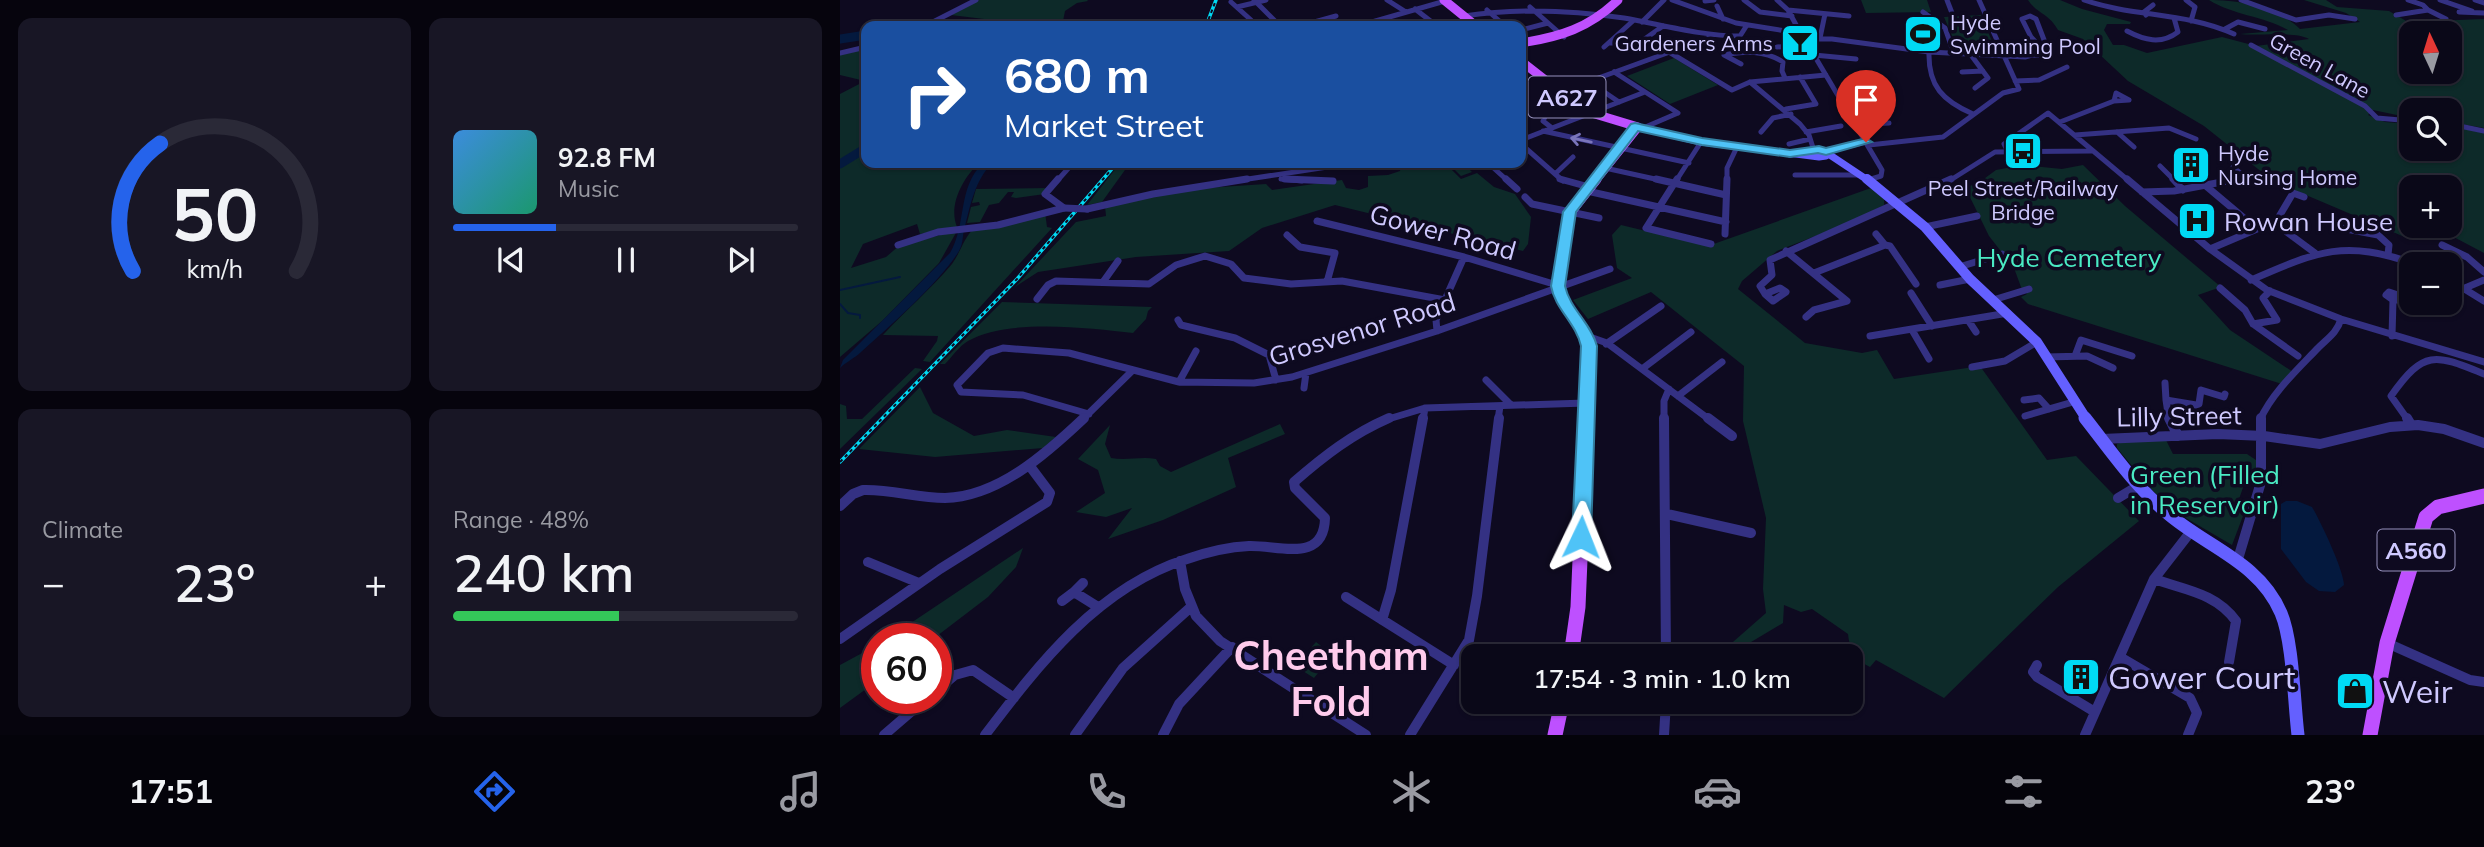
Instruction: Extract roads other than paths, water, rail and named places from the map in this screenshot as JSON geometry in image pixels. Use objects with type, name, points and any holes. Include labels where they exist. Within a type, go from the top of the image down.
[{"type":"main road","points":[[1445,0],[1470,21]]},
{"type":"main road","name":"A627","points":[[1526,42],[1564,37],[1583,29],[1618,0]]},
{"type":"main road","name":"A627","points":[[1526,65],[1590,114],[1638,127]]},
{"type":"main road","name":"A627","points":[[1619,123],[1625,136]]},
{"type":"main road","name":"A627","points":[[1620,148],[1625,136],[1638,127]]},
{"type":"main road","name":"A627","points":[[1559,292],[1570,212],[1638,127]]},
{"type":"main road","points":[[1638,127],[1702,142],[1790,154],[1818,150],[1868,180],[1925,227],[1970,279],[2037,342],[2073,402],[2138,486],[2168,514],[2238,559],[2271,595],[2286,628],[2298,735]]},
{"type":"main road","points":[[1559,292],[1588,341],[1578,607],[1573,644]]},
{"type":"main road","name":"A560","points":[[2370,735],[2387,643],[2426,517],[2438,507],[2481,501]]},
{"type":"main road","points":[[1555,735],[1559,714]]},
{"type":"street","points":[[935,21],[976,0]]},
{"type":"street","points":[[1237,7],[1266,0]]},
{"type":"street","points":[[1387,0],[1406,12]]},
{"type":"street","points":[[1382,21],[1445,0]]},
{"type":"street","points":[[1642,22],[1664,0]]},
{"type":"street","points":[[1672,0],[1746,26],[1800,33]]},
{"type":"street","points":[[1744,0],[1760,12],[1801,11],[1849,16]]},
{"type":"street","points":[[1777,0],[1790,13],[1808,42],[1882,172],[1881,176],[1868,180]]},
{"type":"street","points":[[1810,12],[1812,0]]},
{"type":"street","points":[[1947,0],[1952,13]]},
{"type":"street","points":[[1788,144],[1818,150],[1943,136],[2003,93],[2019,89],[1979,0]]},
{"type":"street","points":[[2084,0],[2146,15],[2191,21],[2235,34]]},
{"type":"street","points":[[2093,4],[2102,0]]},
{"type":"street","points":[[2186,0],[2196,9],[2191,21]]},
{"type":"street","points":[[2241,0],[2296,19],[2324,15],[2355,19]]},
{"type":"street","points":[[2408,0],[2446,19]]},
{"type":"street","points":[[2418,3],[2440,0],[2484,13]]},
{"type":"street","points":[[2475,0],[2484,4]]},
{"type":"street","points":[[1255,1],[1275,21]]},
{"type":"street","points":[[1231,2],[1250,21]]},
{"type":"street","points":[[1708,2],[1723,19]]},
{"type":"street","points":[[2146,15],[2144,12],[2153,5]]},
{"type":"street","points":[[1464,16],[1487,10],[1566,6],[1714,36],[1740,36],[1746,26]]},
{"type":"street","points":[[1531,7],[1564,37]]},
{"type":"street","points":[[1415,9],[1428,20]]},
{"type":"street","points":[[1487,10],[1499,21]]},
{"type":"street","points":[[2396,15],[2428,10]]},
{"type":"street","points":[[1796,26],[1801,11]]},
{"type":"street","points":[[2459,12],[2472,11]]},
{"type":"street","points":[[1923,12],[1949,34],[1954,54]]},
{"type":"street","points":[[1819,38],[1825,14]]},
{"type":"street","points":[[1319,21],[1334,17],[1337,21]]},
{"type":"street","points":[[1777,47],[1819,38],[1954,54],[2049,56],[2041,49],[2032,38],[2023,17],[2036,19],[2046,42],[2041,49],[2032,55]]},
{"type":"street","points":[[2127,31],[2146,41],[2175,36],[2178,32],[2174,18]]},
{"type":"street","points":[[1634,20],[1607,45],[1630,47],[1649,40],[1663,26]]},
{"type":"street","points":[[2225,29],[2238,22],[2265,29]]},
{"type":"street","points":[[1526,29],[1548,23]]},
{"type":"street","points":[[1767,38],[1772,29]]},
{"type":"street","points":[[1526,109],[1588,81],[1714,36]]},
{"type":"street","name":"Green Lane","points":[[2252,45],[2365,106],[2377,118],[2399,120]]},
{"type":"street","points":[[840,53],[861,48]]},
{"type":"street","points":[[1741,64],[1724,55],[1739,51],[1770,52],[1783,62],[1782,71],[1786,78]]},
{"type":"street","points":[[1670,52],[1732,90],[1750,82],[1826,75]]},
{"type":"street","points":[[1929,52],[1927,72],[1945,101],[1973,114]]},
{"type":"street","points":[[1814,55],[1856,59]]},
{"type":"street","points":[[1971,55],[1988,78],[1975,88]]},
{"type":"street","points":[[2015,81],[2039,80],[2067,68]]},
{"type":"street","points":[[1526,71],[1531,69]]},
{"type":"street","points":[[1962,72],[1983,71]]},
{"type":"street","points":[[1614,72],[1678,113],[1638,127]]},
{"type":"street","points":[[1761,132],[1773,118],[1816,104],[1800,77]]},
{"type":"street","points":[[1588,81],[1619,102]]},
{"type":"street","points":[[1750,82],[1774,104],[1789,112],[1818,150]]},
{"type":"street","points":[[1526,140],[1645,92]]},
{"type":"street","points":[[1526,94],[1539,104]]},
{"type":"street","points":[[2060,122],[2114,101]]},
{"type":"street","points":[[2007,150],[2004,144],[2012,136],[2049,113],[2210,249],[2270,291],[2392,336],[2484,362]]},
{"type":"street","points":[[1540,114],[1545,117],[1543,121],[1552,128]]},
{"type":"street","points":[[1856,125],[1889,122]]},
{"type":"street","points":[[2462,126],[2484,131]]},
{"type":"street","points":[[1806,132],[1841,127]]},
{"type":"street","points":[[2075,135],[2169,128],[2190,138]]},
{"type":"street","points":[[1543,131],[1689,163]]},
{"type":"street","points":[[2117,132],[2134,146]]},
{"type":"street","points":[[1702,142],[1646,229],[1711,244]]},
{"type":"street","points":[[1526,147],[1562,181],[1726,222]]},
{"type":"street","points":[[1726,234],[1727,168],[1737,147]]},
{"type":"street","points":[[1764,294],[1760,286],[1772,275],[1770,260],[1861,220],[1893,199],[1944,184],[1995,152],[2092,151]]},
{"type":"street","points":[[1555,174],[1573,157]]},
{"type":"street","points":[[2160,166],[2183,190]]},
{"type":"street","points":[[2142,192],[2183,190],[2246,178],[2233,167]]},
{"type":"street","points":[[1064,208],[1045,194],[1068,168]]},
{"type":"street","points":[[898,245],[926,234],[999,225],[1064,208],[1087,209],[1169,191],[1280,177],[1319,168]]},
{"type":"street","points":[[1494,168],[1517,189]]},
{"type":"street","points":[[1605,168],[1726,195]]},
{"type":"street","points":[[1795,175],[1859,175]]},
{"type":"street","points":[[1280,177],[1283,180],[1296,181],[1333,181]]},
{"type":"street","points":[[2206,186],[2257,229],[2210,249]]},
{"type":"street","points":[[2304,197],[2293,193],[2277,220],[2284,230],[2319,252]]},
{"type":"street","points":[[1525,197],[1532,204],[1599,218]]},
{"type":"street","points":[[1925,227],[1977,216]]},
{"type":"street","name":"Gower Road","points":[[1317,220],[1464,257],[1559,292]]},
{"type":"street","points":[[2341,228],[2378,235],[2389,245],[2388,255]]},
{"type":"street","points":[[1876,234],[1885,245],[1890,246],[1916,284]]},
{"type":"street","points":[[1287,235],[1300,247],[1335,253],[1327,282]]},
{"type":"street","points":[[1814,273],[1885,245]]},
{"type":"street","points":[[2447,245],[2484,272]]},
{"type":"street","points":[[2251,280],[2319,252],[2341,248],[2399,259]]},
{"type":"street","points":[[1786,251],[1847,301],[1814,310],[1806,317]]},
{"type":"street","points":[[1959,267],[2002,254]]},
{"type":"street","points":[[1037,299],[1048,285],[1056,281],[1154,283],[1180,263],[1210,256],[1227,259],[1236,265],[1244,278],[1291,285],[1342,281],[1445,300]]},
{"type":"street","points":[[1437,331],[1436,320],[1464,257]]},
{"type":"street","points":[[1103,282],[1118,261]]},
{"type":"street","name":"Grosvenor Road","points":[[1089,414],[1023,396],[961,392],[957,385],[988,353],[998,349],[1069,353],[1179,382],[1241,383],[1276,380],[1306,373],[1559,292],[1610,269]]},
{"type":"street","points":[[1940,285],[1970,279]]},
{"type":"street","points":[[2465,288],[2484,280]]},
{"type":"street","points":[[2462,286],[2484,301]]},
{"type":"street","points":[[2220,288],[2245,310],[2253,324],[2298,356]]},
{"type":"street","points":[[1993,300],[2029,289]]},
{"type":"street","points":[[2253,324],[2277,320],[2263,298],[2270,291]]},
{"type":"street","points":[[1911,293],[1932,326]]},
{"type":"street","points":[[2392,336],[2393,300]]},
{"type":"street","points":[[1609,345],[1661,306]]},
{"type":"street","points":[[1870,336],[2008,313]]},
{"type":"street","points":[[2238,559],[2261,482],[2259,422],[2266,407],[2337,330],[2341,319]]},
{"type":"street","points":[[1178,320],[1181,325],[1235,338],[1269,355],[1276,380]]},
{"type":"street","points":[[1968,320],[1976,332]]},
{"type":"street","points":[[1912,330],[1929,359]]},
{"type":"street","points":[[1642,369],[1691,332]]},
{"type":"street","points":[[2075,356],[2081,340],[2132,356]]},
{"type":"street","points":[[1588,341],[1609,345],[1732,436]]},
{"type":"street","points":[[1972,367],[2005,361],[2037,342]]},
{"type":"street","points":[[1179,382],[1196,351]]},
{"type":"street","points":[[2046,357],[2087,356],[2113,368]]},
{"type":"street","points":[[2410,423],[2391,396],[2412,367],[2432,359],[2446,359],[2484,374]]},
{"type":"street","points":[[1666,644],[1664,405],[1674,393],[1722,362]]},
{"type":"street","points":[[840,506],[853,494],[872,490],[956,497],[984,488],[1040,458],[1133,370]]},
{"type":"street","points":[[1304,388],[1306,373]]},
{"type":"street","points":[[1486,380],[1511,405]]},
{"type":"street","points":[[2165,383],[2169,419],[2178,436]]},
{"type":"street","points":[[2166,400],[2196,405],[2199,404],[2201,390],[2224,397],[2225,394]]},
{"type":"street","points":[[2024,400],[2039,398],[2049,409]]},
{"type":"street","points":[[2025,416],[2073,402]]},
{"type":"street","points":[[985,735],[1051,652],[1098,607],[1150,573],[1212,551],[1250,546],[1312,546],[1321,539],[1325,530],[1325,518],[1295,488],[1296,480],[1329,451],[1368,427],[1399,414],[1426,408],[1586,403]]},
{"type":"street","points":[[1410,735],[1469,640],[1477,596],[1500,406]]},
{"type":"street","points":[[1382,620],[1391,590],[1426,408]]},
{"type":"street","name":"Lilly Street","points":[[2102,439],[2258,435],[2316,444],[2337,443],[2377,429],[2410,423],[2446,428],[2484,442]]},
{"type":"street","points":[[840,639],[919,583],[1047,502],[1050,494],[1029,465]]},
{"type":"street","points":[[2118,498],[2138,486]]},
{"type":"street","points":[[1667,514],[1751,533]]},
{"type":"street","points":[[2085,735],[2154,579],[2192,530]]},
{"type":"street","points":[[1180,561],[1185,589],[1196,616],[1220,640],[1366,735]]},
{"type":"street","points":[[868,562],[919,583]]},
{"type":"street","points":[[2154,579],[2204,592],[2230,611],[2236,621],[2229,662]]},
{"type":"street","points":[[1062,601],[1083,583]]},
{"type":"street","points":[[1074,592],[1098,607]]},
{"type":"street","points":[[1346,597],[1454,665]]},
{"type":"street","points":[[1075,735],[1123,668],[1192,606]]},
{"type":"street","points":[[2387,643],[2470,680],[2484,682]]},
{"type":"street","points":[[1163,735],[1179,704],[1232,647]]},
{"type":"street","points":[[2120,657],[2190,698],[2197,713],[2188,735]]},
{"type":"street","points":[[2037,665],[2033,672],[2037,677],[2095,712]]},
{"type":"street","points":[[952,678],[973,670],[1014,698]]},
{"type":"street","points":[[884,735],[908,714]]},
{"type":"street","points":[[1664,735],[1665,714]]},
{"type":"water","points":[[979,168],[988,168],[969,209],[961,248],[951,263],[900,317],[840,368],[843,360],[950,253],[959,230],[969,184]]},
{"type":"water","points":[[2297,501],[2312,507],[2316,514],[2343,578],[2344,585],[2335,592],[2319,591],[2306,582],[2281,549],[2281,504]]},
{"type":"waterway","points":[[840,39],[861,36]]},
{"type":"waterway","points":[[840,164],[861,151]]},
{"type":"waterway","points":[[840,290],[900,277]]},
{"type":"waterway","points":[[840,304],[848,313],[860,315],[860,318]]},
{"type":"railway","points":[[1208,21],[1216,0]]},
{"type":"railway","points":[[840,462],[1017,279],[1113,168]]},
{"type":"place","name":"Hyde Swimming Pool","points":[[1923,34]]},
{"type":"place","name":"Gardeners Arms","points":[[1800,43]]},
{"type":"place","name":"Peel Street/Railway Bridge","points":[[2023,151]]},
{"type":"place","name":"Hyde Nursing Home","points":[[2191,165]]},
{"type":"place","name":"Rowan House","points":[[2197,221]]},
{"type":"place","name":"Gower Court","points":[[2081,677]]},
{"type":"place","name":"Weir","points":[[2355,691]]},
{"type":"district","name":"Cheetham Fold","points":[[1331,678]]},
{"type":"park label","name":"Hyde Cemetery","points":[[2069,257]]},
{"type":"park label","name":"Green (Filled in Reservoir)","points":[[2205,489]]}]
